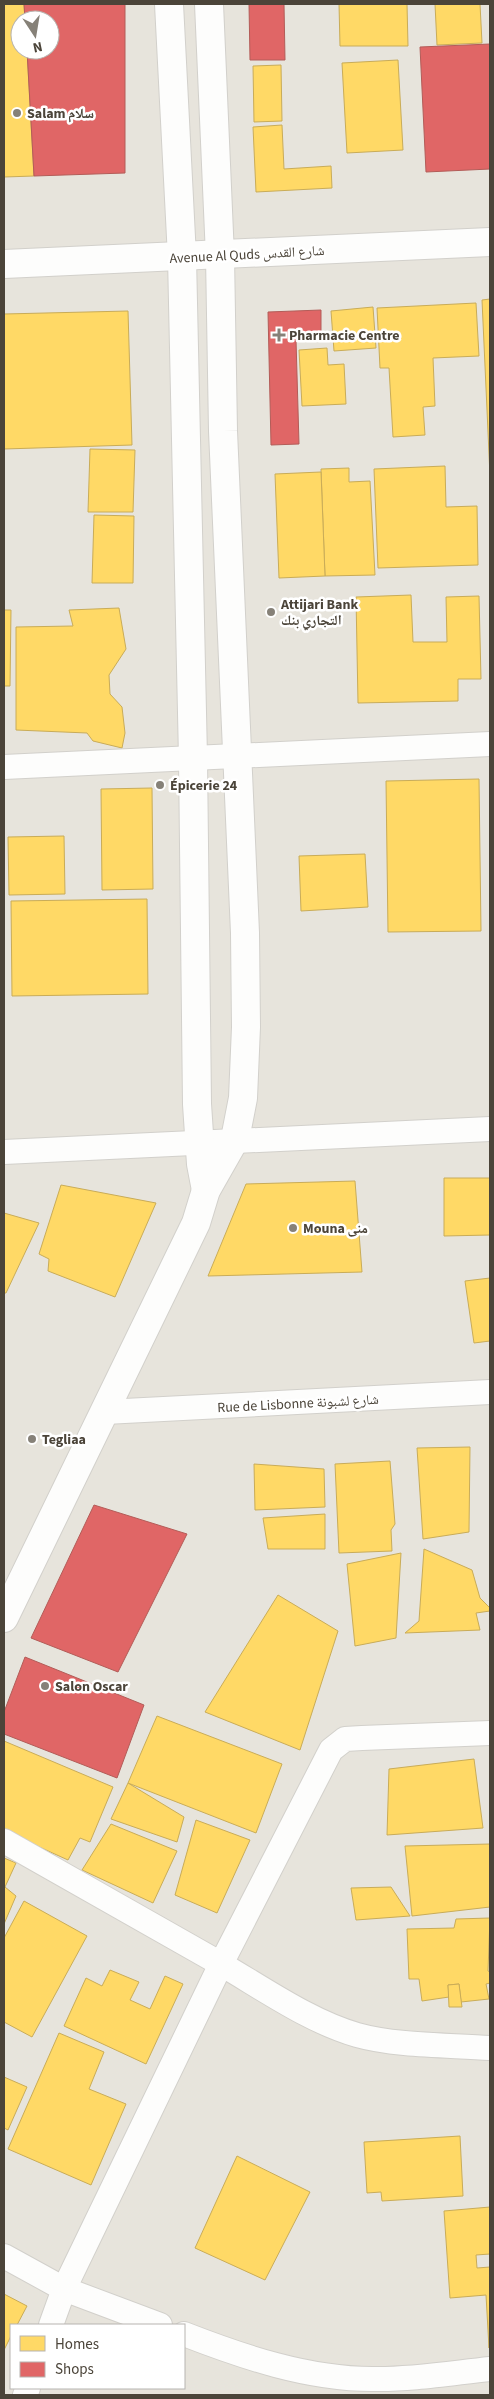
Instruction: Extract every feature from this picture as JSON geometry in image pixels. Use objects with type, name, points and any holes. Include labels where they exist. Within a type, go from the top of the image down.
[{"type":"street","points":[[169,4],[182,257],[193,758],[198,1104],[200,1142],[206,1190]]},
{"type":"street","points":[[4,1618],[106,1412],[196,1223],[206,1190],[235,1140],[243,1098],[246,1027],[245,933],[223,431],[220,256],[209,4]]},
{"type":"street","name":"Avenue Al Quds شارع القدس","points":[[4,264],[220,256],[490,242]]},
{"type":"street","points":[[4,767],[490,744]]},
{"type":"street","points":[[4,1152],[490,1128]]},
{"type":"street","name":"Rue de Lisbonne شارع لشبونة","points":[[106,1412],[490,1392]]},
{"type":"street","points":[[51,2324],[64,2289],[221,1964],[331,1750],[345,1739],[490,1733]]},
{"type":"street","points":[[4,1841],[315,2018],[357,2035],[405,2042],[490,2048]]},
{"type":"street","points":[[4,2256],[64,2289],[157,2324]]},
{"type":"street","points":[[185,2334],[230,2352],[311,2373],[372,2379],[490,2369]]},
{"type":"shaded area","points":[[4,4],[490,4],[490,2395],[4,2395]]},
{"type":"building: Homes","name":"Salam سلام","points":[[4,4],[24,4],[24,10],[10,10],[10,60],[28,60],[34,176],[4,177]]},
{"type":"building: Homes","points":[[339,4],[407,4],[408,46],[340,46]]},
{"type":"building: Homes","points":[[435,4],[480,4],[482,43],[437,45]]},
{"type":"building: Homes","points":[[398,60],[403,150],[347,153],[342,63]]},
{"type":"building: Homes","points":[[281,65],[282,121],[254,122],[253,66]]},
{"type":"building: Homes","points":[[282,125],[284,169],[331,166],[332,188],[256,192],[253,127]]},
{"type":"building: Homes","points":[[490,299],[490,476],[482,300]]},
{"type":"building: Homes","points":[[476,303],[479,356],[433,358],[435,406],[423,407],[425,435],[393,437],[389,368],[380,368],[377,308]]},
{"type":"building: Homes","points":[[373,307],[376,348],[334,351],[331,311]]},
{"type":"building: Homes","points":[[128,311],[132,445],[4,449],[4,314]]},
{"type":"building: Homes","points":[[327,348],[328,365],[344,364],[346,404],[302,406],[299,350]]},
{"type":"building: Homes","points":[[90,449],[135,450],[133,512],[88,512]]},
{"type":"building: Homes","points":[[445,466],[446,507],[477,506],[478,565],[378,568],[374,469]]},
{"type":"building: Homes","points":[[349,468],[349,482],[370,481],[375,575],[325,576],[321,469]]},
{"type":"building: Homes","points":[[321,472],[325,576],[279,578],[275,474]]},
{"type":"building: Homes","points":[[94,515],[134,516],[133,583],[92,583]]},
{"type":"building: Homes","points":[[411,595],[413,642],[447,642],[446,597],[479,596],[481,679],[458,679],[458,701],[358,703],[356,597]]},
{"type":"building: Homes","points":[[119,608],[126,649],[109,675],[110,694],[122,707],[125,733],[122,748],[93,741],[87,733],[16,730],[16,627],[73,626],[69,610]]},
{"type":"building: Homes","points":[[4,610],[11,610],[10,686],[4,686]]},
{"type":"building: Homes","points":[[479,779],[481,931],[388,932],[386,781]]},
{"type":"building: Homes","points":[[152,788],[153,889],[102,890],[101,789]]},
{"type":"building: Homes","points":[[64,836],[65,894],[9,895],[8,837]]},
{"type":"building: Homes","points":[[365,854],[368,907],[301,911],[299,856]]},
{"type":"building: Homes","points":[[147,899],[148,994],[12,996],[11,901]]},
{"type":"building: Homes","points":[[444,1178],[490,1178],[490,1235],[444,1236]]},
{"type":"building: Homes","name":"Mouna منى","points":[[355,1181],[362,1272],[208,1276],[246,1184]]},
{"type":"building: Homes","points":[[61,1185],[156,1203],[115,1297],[48,1271],[49,1259],[39,1254]]},
{"type":"building: Homes","points":[[4,1213],[39,1223],[6,1293],[4,1293]]},
{"type":"building: Homes","points":[[490,1278],[490,1341],[474,1343],[465,1281]]},
{"type":"building: Homes","points":[[470,1447],[469,1532],[423,1539],[417,1448]]},
{"type":"building: Homes","points":[[390,1461],[395,1524],[391,1530],[392,1551],[339,1553],[335,1464]]},
{"type":"building: Homes","points":[[254,1464],[324,1469],[325,1507],[255,1510]]},
{"type":"building: Homes","points":[[325,1514],[325,1549],[268,1549],[263,1518]]},
{"type":"building: Homes","points":[[424,1549],[472,1570],[480,1598],[490,1608],[490,1611],[476,1613],[480,1630],[405,1633],[419,1621]]},
{"type":"building: Homes","points":[[401,1553],[396,1638],[355,1646],[347,1564]]},
{"type":"building: Homes","points":[[278,1595],[338,1631],[300,1750],[205,1712]]},
{"type":"building: Homes","points":[[157,1716],[282,1764],[256,1833],[128,1783]]},
{"type":"building: Homes","points":[[4,1741],[113,1787],[90,1842],[80,1838],[68,1860],[4,1831]]},
{"type":"building: Homes","points":[[474,1759],[483,1828],[387,1835],[389,1769]]},
{"type":"building: Homes","points":[[128,1783],[184,1817],[177,1842],[111,1819]]},
{"type":"building: Homes","points":[[196,1820],[250,1840],[217,1913],[175,1895]]},
{"type":"building: Homes","points":[[111,1824],[177,1851],[153,1903],[82,1870]]},
{"type":"building: Homes","points":[[490,1844],[490,1907],[412,1916],[405,1846]]},
{"type":"building: Homes","points":[[4,1858],[16,1863],[5,1887],[16,1896],[4,1924]]},
{"type":"building: Homes","points":[[391,1887],[410,1916],[356,1920],[351,1888]]},
{"type":"building: Homes","points":[[24,1901],[87,1936],[32,2037],[4,2022],[4,1938]]},
{"type":"building: Homes","points":[[490,1918],[488,1971],[490,1972],[490,1983],[486,1984],[489,1999],[461,2002],[459,1984],[448,1985],[449,1997],[422,2001],[419,1979],[409,1979],[407,1929],[454,1928],[456,1919]]},
{"type":"building: Homes","points":[[110,1970],[139,1982],[130,2000],[150,2009],[165,1976],[183,1984],[146,2064],[64,2026],[86,1978],[102,1986]]},
{"type":"building: Homes","points":[[459,1984],[462,2007],[449,2007],[448,1985]]},
{"type":"building: Homes","points":[[59,2033],[104,2052],[89,2089],[126,2104],[91,2185],[8,2149]]},
{"type":"building: Homes","points":[[4,2077],[27,2087],[8,2130],[4,2128]]},
{"type":"building: Homes","points":[[460,2136],[463,2196],[382,2201],[381,2192],[367,2193],[364,2142]]},
{"type":"building: Homes","points":[[237,2156],[310,2192],[265,2280],[195,2248]]},
{"type":"building: Homes","points":[[490,2207],[490,2254],[476,2255],[477,2268],[490,2267],[489,2348],[486,2295],[450,2298],[444,2211]]},
{"type":"building: Homes","points":[[4,2294],[27,2306],[18,2324],[10,2324],[10,2338],[4,2350]]},
{"type":"building: Shops","points":[[24,4],[125,4],[125,173],[34,176],[28,60],[60,60],[60,10],[24,10]]},
{"type":"building: Shops","points":[[249,4],[284,4],[285,60],[250,60]]},
{"type":"building: Shops","points":[[490,44],[490,169],[426,172],[420,47]]},
{"type":"building: Shops","points":[[321,310],[321,338],[296,340],[299,444],[271,445],[268,312]]},
{"type":"building: Shops","points":[[94,1505],[187,1534],[118,1672],[31,1638]]},
{"type":"building: Shops","points":[[25,1657],[144,1705],[117,1778],[4,1734],[4,1712]]},
{"type":"place","name":"Salam سلام","points":[[17,113]]},
{"type":"place","name":"Pharmacie Centre","points":[[279,335]]},
{"type":"place","name":"Attijari Bank التجاري بنك","points":[[271,612]]},
{"type":"place","name":"Épicerie 24","points":[[160,785]]},
{"type":"place","name":"Mouna منى","points":[[293,1228]]},
{"type":"place","name":"Tegliaa","points":[[32,1439]]},
{"type":"place","name":"Salon Oscar","points":[[45,1686]]}]
